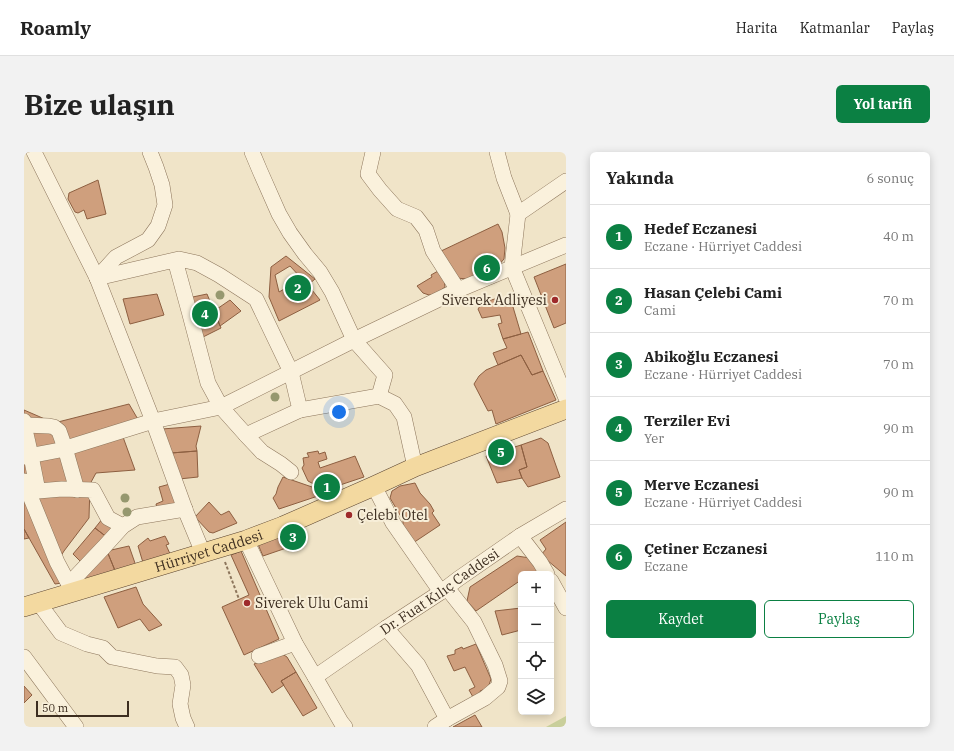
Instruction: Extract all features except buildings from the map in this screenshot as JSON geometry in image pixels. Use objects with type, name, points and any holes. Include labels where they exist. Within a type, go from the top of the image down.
[{"type":"main road","name":"Hürriyet Caddesi","points":[[31,605],[71,588],[246,540],[283,526],[374,486],[415,466],[566,409]]},
{"type":"street","points":[[34,152],[96,278],[154,421],[185,509],[211,550]]},
{"type":"street","points":[[96,278],[116,257],[148,240],[158,226],[165,205],[162,185],[150,152]]},
{"type":"street","points":[[252,152],[290,234],[320,272],[332,292],[354,340],[385,375],[379,396]]},
{"type":"street","points":[[373,152],[368,174],[397,209],[416,217],[426,230],[433,250],[458,290]]},
{"type":"street","points":[[497,152],[504,178],[518,214],[512,267],[566,398]]},
{"type":"street","points":[[518,214],[566,181]]},
{"type":"street","points":[[28,457],[65,448],[154,421],[221,407],[354,340],[458,290],[566,245]]},
{"type":"street","points":[[96,278],[175,260],[197,263],[219,275],[256,299],[291,372],[300,410]]},
{"type":"street","points":[[175,260],[208,383],[221,407],[262,452],[291,472]]},
{"type":"street","points":[[246,435],[300,410],[379,396],[394,404],[404,417],[415,466]]},
{"type":"street","points":[[77,490],[59,431],[54,427],[24,423],[28,457],[38,491],[62,489],[77,490],[93,490],[108,518],[123,526]]},
{"type":"street","points":[[24,481],[57,562],[71,588],[123,526],[138,517],[185,509]]},
{"type":"street","points":[[374,486],[393,523],[444,590],[474,622],[495,665],[500,681],[498,687],[485,698],[435,727]]},
{"type":"street","name":"Dr. Fuat Kılıç Caddesi","points":[[315,677],[444,590],[520,536],[566,509]]},
{"type":"street","points":[[520,536],[545,571]]},
{"type":"street","points":[[246,540],[295,643],[341,725]]},
{"type":"street","points":[[554,587],[566,608]]},
{"type":"street","points":[[31,605],[61,633],[87,644],[103,648],[112,657],[157,666],[175,667],[181,675],[183,685],[180,704],[183,718],[187,727]]},
{"type":"street","points":[[386,628],[418,665],[447,719]]},
{"type":"street","points":[[259,656],[295,643]]},
{"type":"street","points":[[24,657],[76,727]]},
{"type":"path","points":[[211,550],[239,599]]},
{"type":"green space","points":[[566,716],[566,727],[546,727]]},
{"type":"place","name":"Çetiner Eczanesi","points":[[487,268]]},
{"type":"place","name":"Hasan Çelebi Cami","points":[[298,288]]},
{"type":"place","name":"Siverek Adliyesi","points":[[555,300]]},
{"type":"place","name":"Terziler Evi","points":[[205,314]]},
{"type":"place","name":"Merve Eczanesi","points":[[501,452]]},
{"type":"place","name":"Hedef Eczanesi","points":[[327,487]]},
{"type":"place","name":"Çelebi Otel","points":[[349,515]]},
{"type":"place","name":"Abikoğlu Eczanesi","points":[[293,537]]},
{"type":"place","name":"Siverek Ulu Cami","points":[[247,603]]}]
